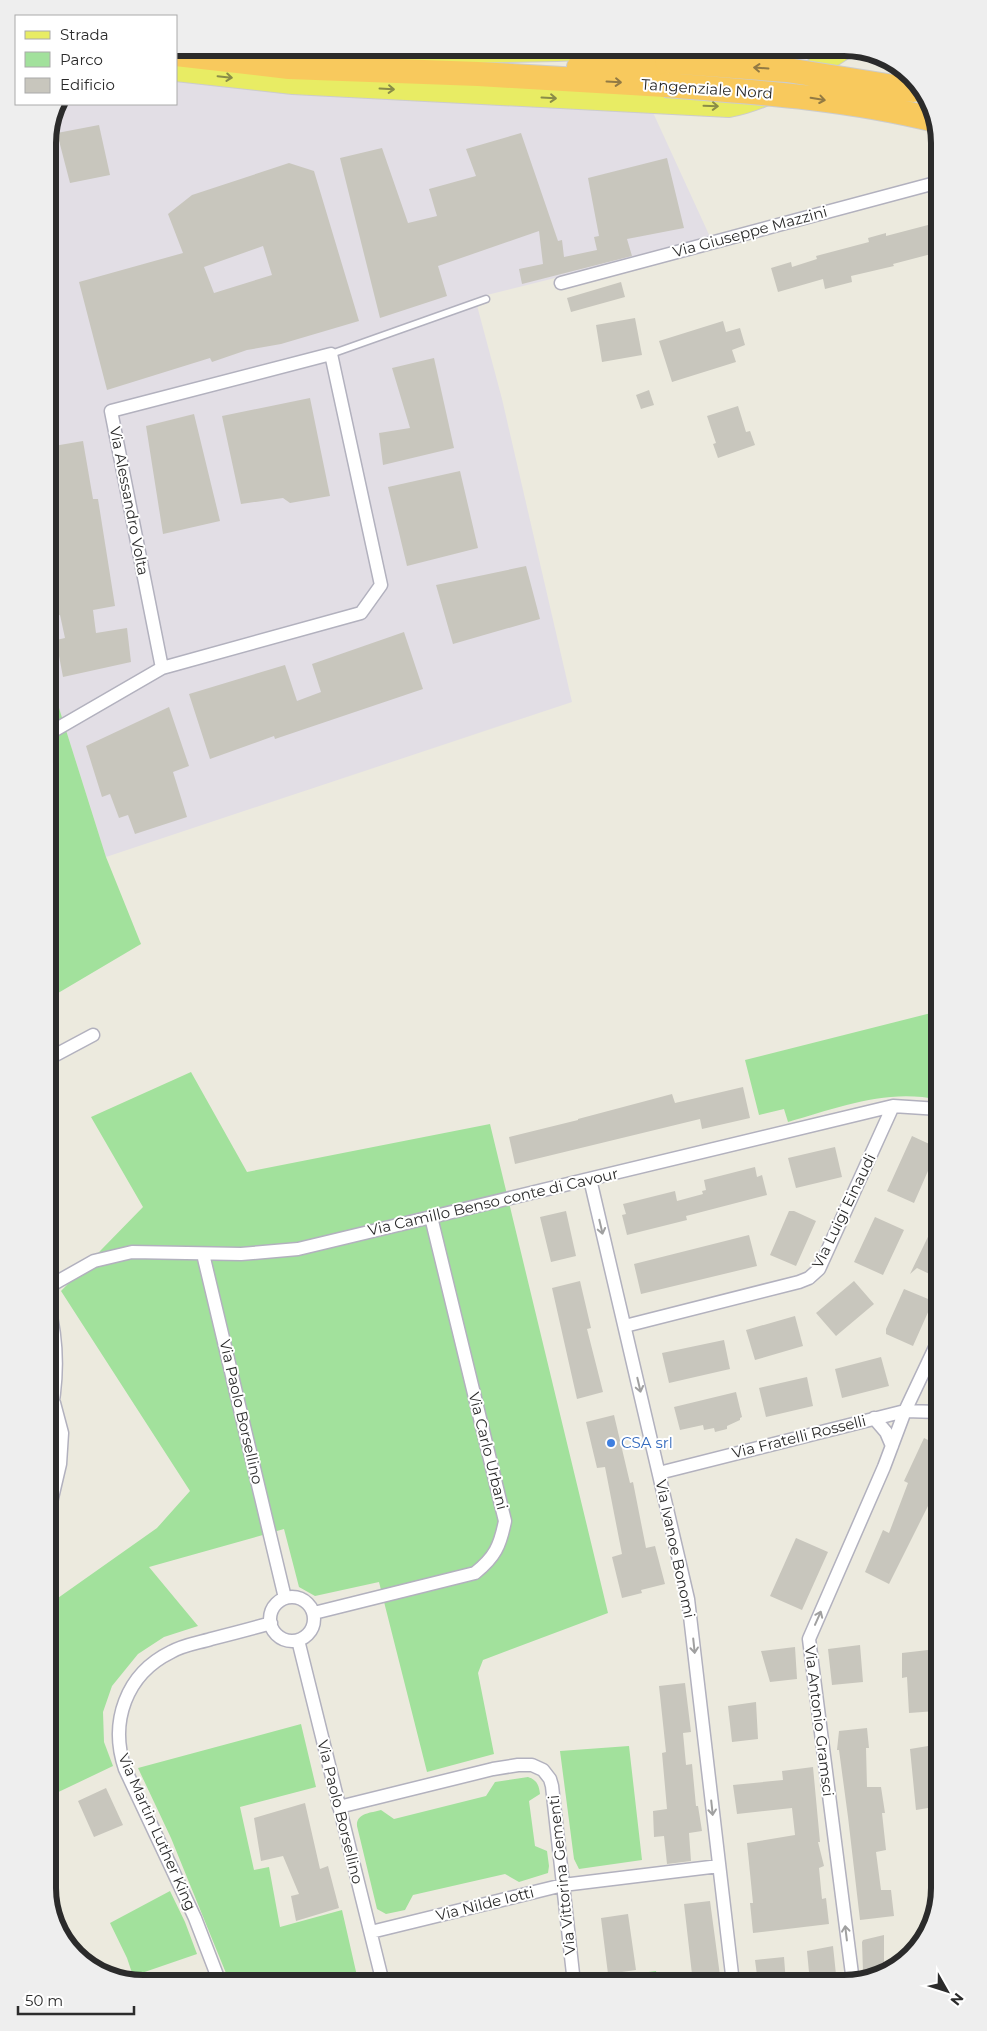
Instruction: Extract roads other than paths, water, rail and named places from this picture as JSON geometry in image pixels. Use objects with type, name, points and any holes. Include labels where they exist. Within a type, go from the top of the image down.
[{"type":"highway","name":"Tangenziale Nord","points":[[193,56],[289,67],[478,74],[784,94],[926,118]]},
{"type":"highway","name":"Tangenziale Nord","points":[[478,74],[667,61],[787,70],[913,91]]},
{"type":"main road","points":[[178,71],[293,84],[730,107],[745,104],[773,93],[833,56]]},
{"type":"street","name":"Via Giuseppe Mazzini","points":[[562,283],[931,184]]},
{"type":"street","name":"Via Alessandro Volta","points":[[162,668],[111,411],[331,354]]},
{"type":"street","points":[[56,729],[162,668],[361,613],[381,585],[331,354]]},
{"type":"street","points":[[56,1055],[93,1035]]},
{"type":"street","name":"Via Camillo Benso conte di Cavour","points":[[56,1282],[94,1261],[132,1252],[261,1253],[298,1249],[893,1106],[931,1108]]},
{"type":"street","name":"Via Luigi Einaudi","points":[[624,1326],[809,1278],[819,1269],[893,1106]]},
{"type":"street","name":"Via Ivanoe Bonomi","points":[[590,1179],[688,1599],[732,1975]]},
{"type":"street","name":"Via Carlo Urbani","points":[[314,1613],[474,1573],[489,1562],[501,1543],[505,1521],[431,1218]]},
{"type":"street","name":"Via Paolo Borsellino","points":[[203,1254],[285,1598]]},
{"type":"street","name":"Via Antonio Gramsci","points":[[851,1974],[808,1639],[892,1446],[905,1411],[931,1358]]},
{"type":"street","points":[[56,1410],[62,1433],[60,1464],[56,1481]]},
{"type":"street","name":"Via Fratelli Rosselli","points":[[659,1473],[905,1411],[931,1412]]},
{"type":"street","points":[[874,1418],[886,1432],[892,1446]]},
{"type":"street","points":[[56,1462],[60,1464]]},
{"type":"street","points":[[295,1596],[301,1598],[307,1602],[314,1613],[313,1626],[310,1632],[298,1640],[284,1639],[278,1635],[271,1623],[272,1609],[276,1603],[285,1598],[295,1596]]},
{"type":"street","name":"Via Martin Luther King","points":[[217,1975],[196,1918],[125,1769],[119,1745],[120,1720],[122,1707],[131,1689],[147,1667],[159,1658],[187,1646],[271,1623]]},
{"type":"street","name":"Via Paolo Borsellino","points":[[298,1640],[381,1975]]},
{"type":"street","name":"Via Vittorina Gementi","points":[[339,1807],[493,1769],[518,1765],[538,1767],[547,1774],[552,1786],[573,1975]]},
{"type":"street","name":"Via Nilde Iotti","points":[[371,1932],[564,1885],[719,1866]]},
{"type":"lane","name":"Via Alessandro Volta","points":[[331,354],[486,299]]},
{"type":"place","name":"CSA srl","points":[[611,1443]]}]
